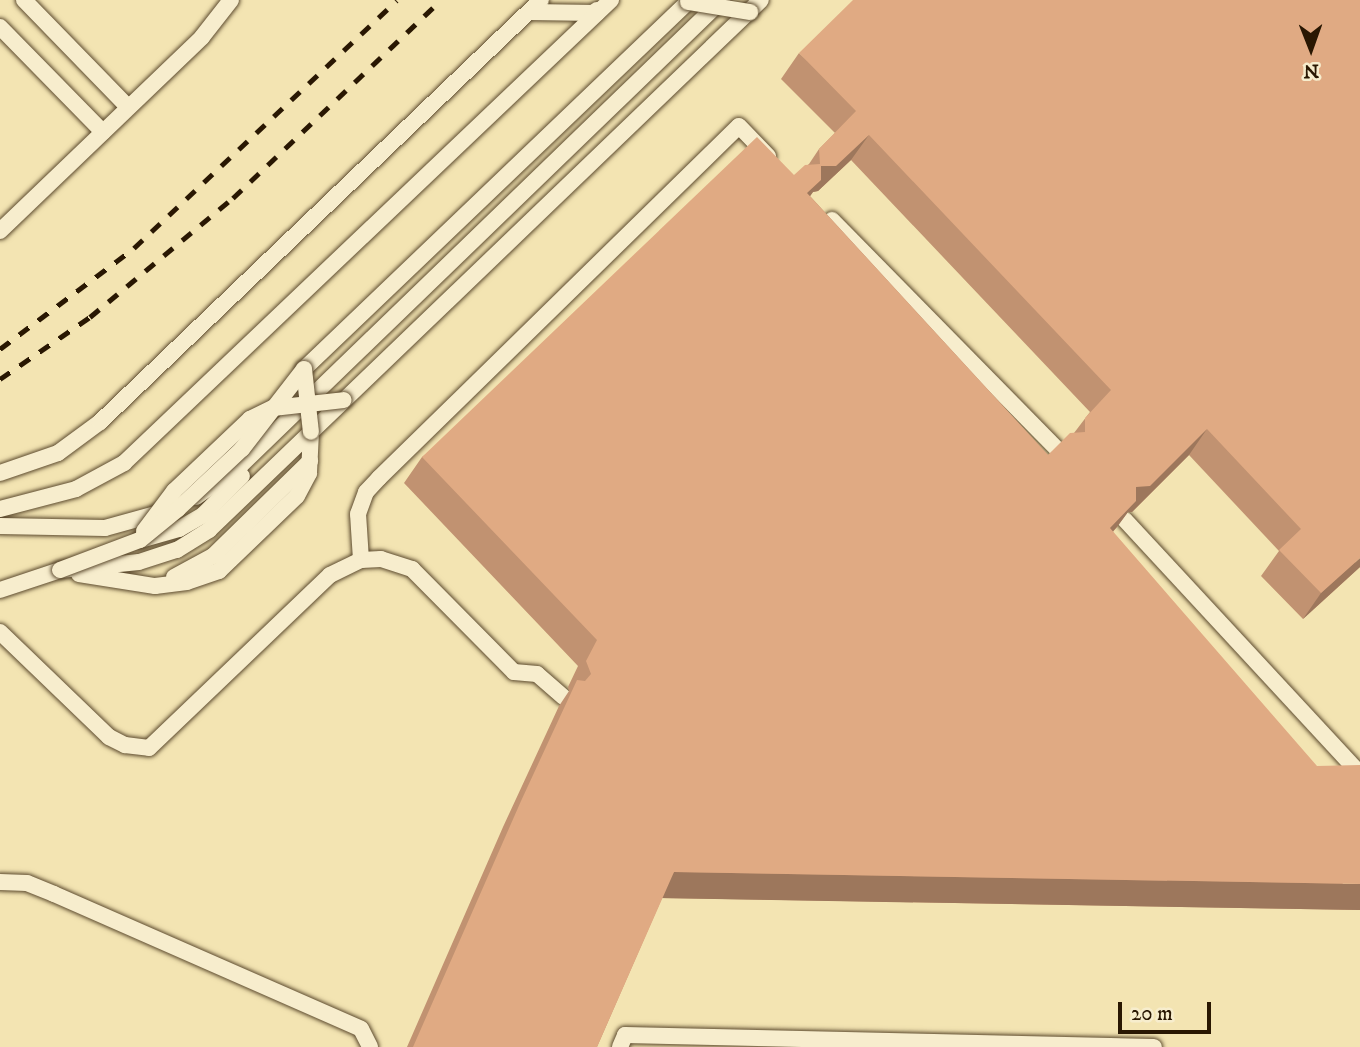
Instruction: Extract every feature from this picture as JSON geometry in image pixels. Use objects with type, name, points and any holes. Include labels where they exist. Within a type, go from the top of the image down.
[{"type":"lane","points":[[24,0],[128,107]]},
{"type":"lane","points":[[0,231],[202,37],[231,0]]},
{"type":"lane","points":[[0,509],[76,489],[124,463],[597,7],[611,0]]},
{"type":"lane","points":[[0,526],[105,528],[146,519],[218,484],[722,0]]},
{"type":"lane","points":[[273,408],[304,369],[689,1],[755,6]]},
{"type":"lane","points":[[0,473],[58,453],[100,422],[535,6],[597,7]]},
{"type":"lane","points":[[60,570],[139,562],[177,550],[209,530],[755,6]]},
{"type":"lane","points":[[0,27],[103,132]]},
{"type":"lane","points":[[360,560],[358,514],[366,492],[738,126],[785,173]]},
{"type":"lane","points":[[820,208],[1059,452]]},
{"type":"lane","points":[[60,570],[123,583],[172,585],[219,571],[288,507],[304,484],[311,460],[311,432],[304,369]]},
{"type":"lane","points":[[140,540],[174,491],[250,419],[273,408],[344,400]]},
{"type":"lane","points":[[139,562],[202,515],[308,406]]},
{"type":"lane","points":[[0,590],[178,529],[202,515]]},
{"type":"lane","points":[[1125,520],[1360,774]]},
{"type":"lane","points":[[0,632],[109,737],[125,745],[149,748],[330,575],[360,560],[396,561],[411,569],[514,672],[537,674],[563,697]]},
{"type":"lane","points":[[0,882],[27,883],[361,1029],[370,1047]]},
{"type":"lane","points":[[353,1047],[361,1029]]},
{"type":"lane","points":[[620,1047],[625,1035],[1154,1047]]},
{"type":"building","points":[[853,0],[1360,0],[1360,558],[1321,593],[1279,550],[1301,529],[1207,429],[1150,486],[1136,487],[1136,501],[1110,528],[1317,766],[1360,765],[1360,884],[674,872],[597,1047],[413,1047],[577,680],[585,681],[591,674],[586,661],[597,640],[422,457],[757,137],[794,175],[805,165],[820,164],[819,149],[856,111],[799,53]],"holes":[[[869,135],[1111,390],[1085,418],[1085,432],[1070,433],[1048,455],[807,193],[821,180],[821,166],[836,166]]]},
{"type":"railway","points":[[0,349],[134,248],[397,0]]},
{"type":"railway","points":[[0,379],[90,317],[233,198],[441,0]]}]
